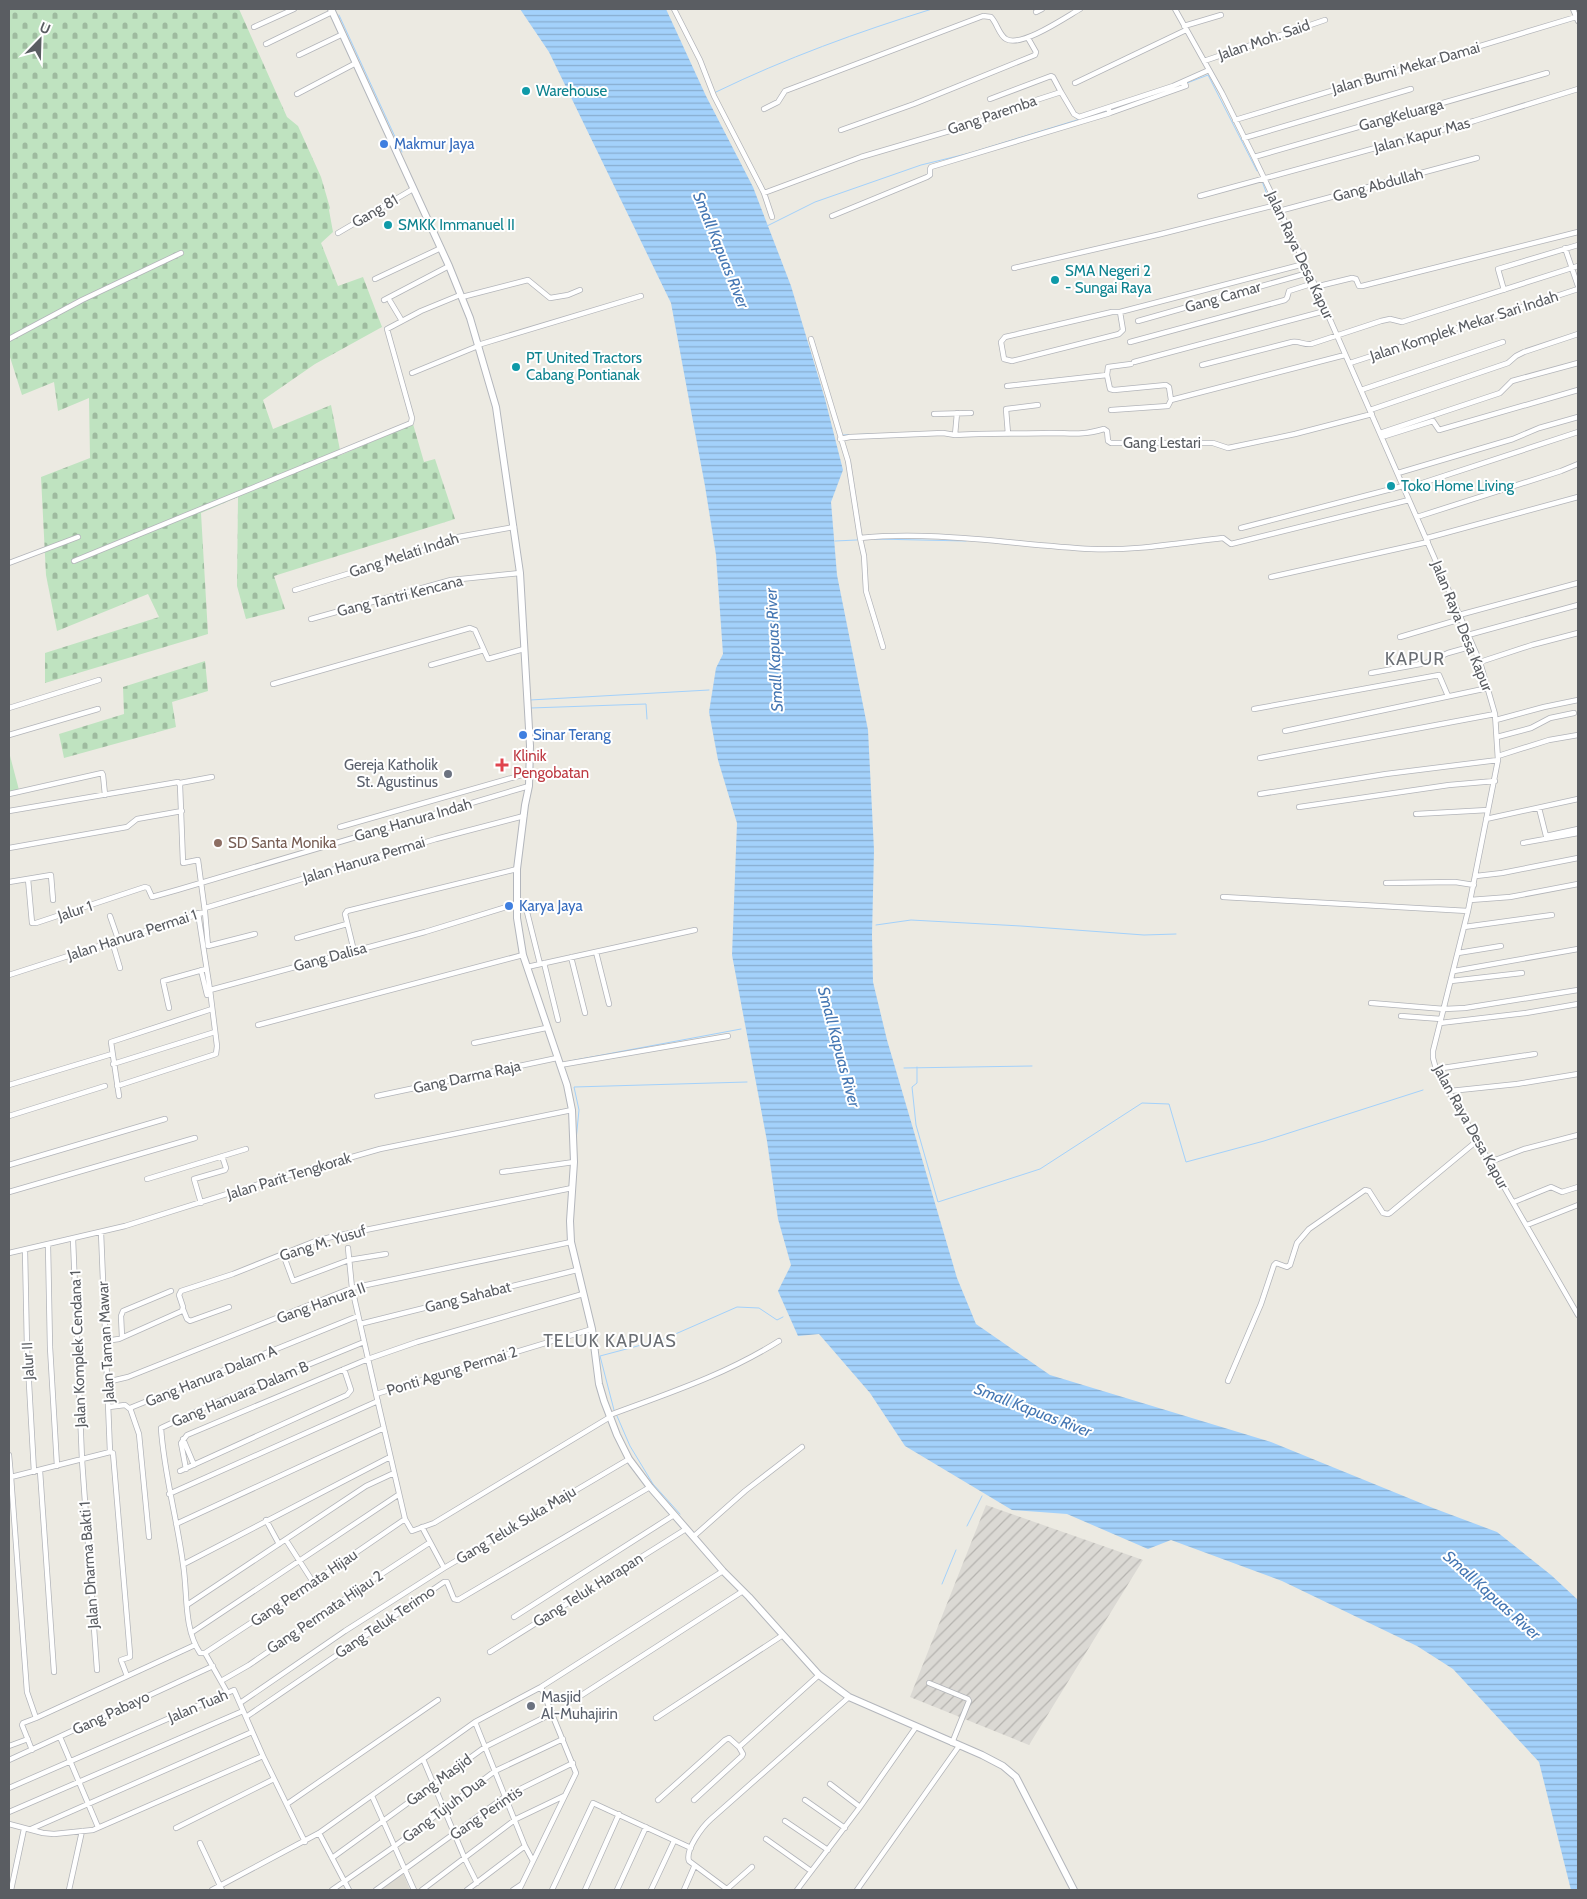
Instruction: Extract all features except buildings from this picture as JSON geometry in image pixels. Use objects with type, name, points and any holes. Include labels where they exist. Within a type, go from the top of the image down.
[{"type":"main road","points":[[332,10],[449,266],[478,346],[496,407],[520,573],[524,649],[529,786],[517,869],[516,904],[518,928],[523,955],[546,1028],[567,1085],[572,1110],[574,1162],[572,1242],[592,1329],[599,1384],[610,1416],[629,1459],[650,1487],[723,1571],[819,1675],[849,1697],[1003,1766],[1016,1777],[1074,1890]]},
{"type":"street","points":[[254,27],[294,9]]},
{"type":"street","points":[[674,9],[697,54],[714,96],[764,193],[772,217]]},
{"type":"street","points":[[1036,12],[1042,9]]},
{"type":"street","points":[[764,109],[778,102],[785,91],[983,16],[992,17],[1004,38],[1010,41],[1028,38],[1080,9]]},
{"type":"street","name":"Jalan Raya Desa Kapur","points":[[1175,9],[1254,157],[1308,274],[1315,285],[1480,662],[1495,714],[1498,758],[1476,876],[1454,971],[1440,1021],[1433,1058],[1436,1069],[1578,1315]]},
{"type":"street","points":[[1574,9],[1577,19]]},
{"type":"street","points":[[266,44],[332,10]]},
{"type":"street","points":[[1075,83],[1185,28],[1221,15]]},
{"type":"street","name":"Jalan Bumi Mekar Damai","points":[[1235,120],[1577,19]]},
{"type":"street","name":"Jalan Moh. Said","points":[[1204,61],[1325,20]]},
{"type":"street","points":[[299,55],[343,34]]},
{"type":"street","points":[[841,130],[914,104],[1035,55],[1036,52],[1028,38]]},
{"type":"street","points":[[297,94],[356,63]]},
{"type":"street","points":[[832,216],[927,177],[930,175],[930,167],[1153,96],[1185,83],[1209,70]]},
{"type":"street","name":"GangKeluarga","points":[[1254,157],[1547,73]]},
{"type":"street","points":[[990,99],[1051,76],[1077,116],[1109,110]]},
{"type":"street","points":[[1244,138],[1411,89]]},
{"type":"street","name":"Jalan Kapur Mas","points":[[1200,196],[1474,121],[1578,89]]},
{"type":"street","name":"Gang Paremba","points":[[764,193],[861,157],[980,122],[1061,92]]},
{"type":"street","name":"Gang Abdullah","points":[[1279,211],[1477,158]]},
{"type":"street","name":"Gang 81","points":[[338,233],[413,189]]},
{"type":"street","points":[[1014,268],[1276,205]]},
{"type":"street","points":[[1130,342],[1285,300],[1289,291],[1352,278],[1356,279],[1358,284],[1362,286],[1578,232]]},
{"type":"street","points":[[1504,290],[1498,268],[1578,244]]},
{"type":"street","points":[[375,279],[441,248]]},
{"type":"street","points":[[1565,248],[1578,288]]},
{"type":"street","points":[[9,339],[82,300],[181,253]]},
{"type":"street","points":[[1120,312],[1123,330],[1119,334],[1012,361],[1004,359],[1001,342],[1005,338],[1112,312],[1120,312],[1304,264]]},
{"type":"street","points":[[384,300],[449,266]]},
{"type":"street","points":[[1202,365],[1292,342],[1299,341],[1309,345],[1390,319],[1402,322],[1578,266]]},
{"type":"street","name":"Gang Camar","points":[[1138,321],[1308,274]]},
{"type":"street","points":[[74,561],[411,423],[412,418],[387,329],[461,296],[528,280],[550,298],[568,295],[580,290]]},
{"type":"street","name":"Jalan Komplek Mekar Sari Indah","points":[[1350,363],[1578,288]]},
{"type":"street","points":[[412,372],[478,346],[641,296]]},
{"type":"street","points":[[390,301],[402,321]]},
{"type":"street","points":[[1111,410],[1168,406],[1171,400],[1167,385],[1114,390],[1109,388],[1107,375],[1110,366],[1133,363],[1325,311]]},
{"type":"street","points":[[1371,412],[1508,363],[1518,354],[1578,334]]},
{"type":"street","points":[[811,339],[848,461],[864,556],[866,591],[883,647]]},
{"type":"street","points":[[1361,390],[1503,342]]},
{"type":"street","points":[[1171,400],[1344,355]]},
{"type":"street","points":[[1381,435],[1500,393],[1512,381],[1578,363]]},
{"type":"street","points":[[1007,386],[1107,375]]},
{"type":"street","points":[[1381,435],[1433,421],[1439,430],[1578,390]]},
{"type":"street","points":[[1008,434],[1006,409],[1038,405]]},
{"type":"street","name":"Gang Lestari","points":[[840,438],[943,434],[1051,433],[1072,435],[1088,434],[1104,429],[1107,431],[1107,440],[1110,443],[1213,443],[1228,448],[1295,434],[1371,412]]},
{"type":"street","points":[[955,435],[956,413]]},
{"type":"street","points":[[934,414],[971,413]]},
{"type":"street","points":[[1398,473],[1578,417]]},
{"type":"street","points":[[1241,528],[1404,488],[1578,432]]},
{"type":"street","points":[[1417,517],[1578,464]]},
{"type":"street","points":[[1271,577],[1427,540],[1578,497]]},
{"type":"street","points":[[860,538],[977,539],[1111,550],[1181,545],[1224,538],[1231,544],[1409,500]]},
{"type":"street","name":"Gang Melati Indah","points":[[295,590],[420,552],[458,537],[514,527]]},
{"type":"street","points":[[9,563],[78,537]]},
{"type":"street","name":"Gang Tantri Kencana","points":[[311,619],[451,580],[520,573]]},
{"type":"street","points":[[1400,637],[1578,582]]},
{"type":"street","points":[[1468,635],[1578,605]]},
{"type":"street","points":[[273,684],[470,628],[475,629],[487,658],[490,660],[524,649]]},
{"type":"street","points":[[1480,662],[1532,644],[1578,633]]},
{"type":"street","points":[[1371,673],[1426,663],[1448,653],[1473,646]]},
{"type":"street","points":[[431,665],[484,650]]},
{"type":"street","points":[[1254,710],[1439,675],[1448,696]]},
{"type":"street","points":[[9,708],[98,680]]},
{"type":"street","points":[[1285,731],[1488,688]]},
{"type":"street","points":[[1496,720],[1578,700]]},
{"type":"street","points":[[9,735],[98,709]]},
{"type":"street","points":[[1497,737],[1531,728],[1550,718],[1574,713]]},
{"type":"street","points":[[1260,758],[1495,714]]},
{"type":"street","points":[[1260,794],[1498,758],[1549,740],[1578,735]]},
{"type":"street","points":[[340,827],[529,772]]},
{"type":"street","points":[[9,794],[102,773],[104,776],[105,795]]},
{"type":"street","points":[[9,811],[212,777]]},
{"type":"street","points":[[1300,807],[1449,785],[1494,781]]},
{"type":"street","points":[[180,783],[183,863],[198,860],[205,910]]},
{"type":"street","name":"Gang Hanura Indah","points":[[153,896],[529,786]]},
{"type":"street","points":[[1486,819],[1578,799]]},
{"type":"street","points":[[1540,808],[1546,836],[1578,829]]},
{"type":"street","points":[[1416,814],[1488,810]]},
{"type":"street","points":[[9,848],[127,827],[138,819],[182,811]]},
{"type":"street","name":"Jalan Hanura Permai","points":[[205,910],[436,839],[524,816]]},
{"type":"street","points":[[1523,843],[1578,833]]},
{"type":"street","points":[[1476,876],[1502,873],[1578,858]]},
{"type":"street","points":[[354,951],[345,914],[346,911],[517,869]]},
{"type":"street","points":[[9,882],[51,875],[53,900]]},
{"type":"street","name":"Jalur 1","points":[[28,879],[33,924],[145,887],[148,888],[150,896],[153,896]]},
{"type":"street","points":[[1386,883],[1455,882],[1474,885]]},
{"type":"street","points":[[1470,900],[1510,897],[1578,884]]},
{"type":"street","points":[[1223,897],[1468,911]]},
{"type":"street","name":"Gang Dalisa","points":[[210,990],[425,932],[516,904]]},
{"type":"street","name":"Jalan Hanura Permai 1","points":[[9,975],[198,914],[205,910],[208,946],[255,934]]},
{"type":"street","points":[[528,912],[558,1020]]},
{"type":"street","points":[[198,914],[207,995]]},
{"type":"street","points":[[1464,927],[1552,915]]},
{"type":"street","points":[[110,916],[118,940]]},
{"type":"street","points":[[298,938],[347,924]]},
{"type":"street","points":[[527,967],[695,930]]},
{"type":"street","points":[[112,941],[120,968]]},
{"type":"street","points":[[1458,953],[1501,946]]},
{"type":"street","points":[[1454,971],[1578,949]]},
{"type":"street","points":[[596,952],[609,1004]]},
{"type":"street","points":[[258,1024],[523,955]]},
{"type":"street","points":[[571,957],[585,1013]]},
{"type":"street","points":[[117,1086],[213,1055],[217,1052],[210,990],[204,970]]},
{"type":"street","points":[[169,1008],[163,981],[204,970]]},
{"type":"street","points":[[1451,981],[1522,973]]},
{"type":"street","points":[[1370,1003],[1444,1009],[1465,1008],[1578,990]]},
{"type":"street","points":[[1401,1016],[1440,1021],[1526,1013],[1578,1004]]},
{"type":"street","points":[[119,1096],[111,1042],[212,1008]]},
{"type":"street","points":[[474,1043],[546,1028]]},
{"type":"street","points":[[113,1064],[215,1032]]},
{"type":"street","points":[[560,1065],[728,1036]]},
{"type":"street","points":[[9,1085],[112,1054]]},
{"type":"street","points":[[1436,1069],[1536,1054]]},
{"type":"street","name":"Gang Darma Raja","points":[[377,1096],[557,1058]]},
{"type":"street","points":[[1450,1092],[1578,1074]]},
{"type":"street","points":[[9,1116],[105,1086]]},
{"type":"street","name":"Jalan Parit Tengkorak","points":[[9,1253],[101,1232],[380,1149],[572,1110]]},
{"type":"street","points":[[9,1165],[165,1119]]},
{"type":"street","points":[[1490,1162],[1578,1135]]},
{"type":"street","points":[[9,1192],[196,1138]]},
{"type":"street","points":[[1228,1381],[1261,1304],[1274,1265],[1276,1263],[1287,1267],[1290,1265],[1297,1244],[1309,1229],[1365,1190],[1369,1191],[1383,1213],[1390,1213],[1478,1140]]},
{"type":"street","points":[[148,1179],[246,1149]]},
{"type":"street","points":[[200,1203],[194,1179],[225,1170],[222,1156]]},
{"type":"street","points":[[502,1172],[574,1162]]},
{"type":"street","points":[[1514,1202],[1550,1187],[1562,1192],[1578,1187]]},
{"type":"street","name":"Gang M. Yusuf","points":[[183,1310],[179,1296],[181,1291],[313,1242],[572,1188]]},
{"type":"street","points":[[1527,1225],[1578,1205]]},
{"type":"street","name":"Jalan Taman Mawar","points":[[101,1232],[110,1452],[113,1454],[130,1654],[130,1657],[122,1660],[127,1676]]},
{"type":"street","name":"Jalan Komplek Cendana 1","points":[[73,1239],[82,1460]]},
{"type":"street","name":"Gang Hanura II","points":[[107,1382],[128,1377],[352,1288],[572,1242]]},
{"type":"street","points":[[48,1245],[50,1347],[57,1466]]},
{"type":"street","points":[[348,1248],[352,1288],[376,1394]]},
{"type":"street","name":"Jalur II","points":[[25,1250],[27,1348],[54,1672]]},
{"type":"street","points":[[283,1254],[293,1281],[349,1260],[386,1254]]},
{"type":"street","name":"Gang Sahabat","points":[[360,1324],[577,1270]]},
{"type":"street","points":[[122,1337],[121,1316],[123,1311],[171,1291]]},
{"type":"street","points":[[186,1468],[180,1443],[187,1435],[368,1359],[417,1342],[583,1294]]},
{"type":"street","points":[[105,1341],[116,1340],[183,1310],[187,1319],[190,1320],[228,1307]]},
{"type":"street","name":"Gang Hanura Dalam A","points":[[149,1537],[139,1434],[130,1409],[358,1316]]},
{"type":"street","name":"Ponti Agung Permai 2","points":[[378,1401],[376,1394],[592,1329]]},
{"type":"street","points":[[170,1494],[378,1401],[398,1495],[405,1519],[411,1530],[434,1523],[466,1505],[610,1416],[718,1374],[779,1340]]},
{"type":"street","name":"Gang Hanuara Dalam B","points":[[228,1692],[213,1666],[195,1645],[191,1633],[184,1564],[170,1494],[162,1427],[217,1402],[364,1342]]},
{"type":"street","points":[[180,1471],[347,1395],[351,1390],[344,1369]]},
{"type":"street","points":[[109,1407],[125,1405],[130,1409]]},
{"type":"street","points":[[176,1524],[384,1428]]},
{"type":"street","points":[[183,1439],[194,1465]]},
{"type":"street","points":[[693,1537],[745,1491],[802,1447]]},
{"type":"street","points":[[11,1477],[110,1452]]},
{"type":"street","points":[[9,1455],[27,1692],[36,1718]]},
{"type":"street","points":[[184,1564],[390,1457]]},
{"type":"street","name":"Gang Teluk Suka Maju","points":[[422,1527],[444,1568],[629,1459]]},
{"type":"street","name":"Jalan Dharma Bakti 1","points":[[82,1460],[96,1670]]},
{"type":"street","points":[[187,1605],[366,1486],[394,1473]]},
{"type":"street","name":"Gang Teluk Terimo","points":[[246,1717],[444,1582],[447,1582],[454,1599],[458,1600],[650,1487]]},
{"type":"street","points":[[191,1633],[398,1495]]},
{"type":"street","points":[[514,1617],[674,1515]]},
{"type":"street","name":"Gang Permata Hijau","points":[[203,1653],[313,1582],[405,1519]]},
{"type":"street","points":[[266,1520],[279,1544]]},
{"type":"street","name":"Gang Teluk Harapan","points":[[490,1652],[686,1529]]},
{"type":"street","points":[[286,1540],[313,1582]]},
{"type":"street","name":"Gang Permata Hijau 2","points":[[221,1681],[249,1665],[376,1577],[429,1543]]},
{"type":"street","points":[[240,1703],[444,1568]]},
{"type":"street","points":[[212,1890],[221,1888],[319,1834],[475,1722],[541,1687],[723,1571]]},
{"type":"street","points":[[574,1700],[743,1591]]},
{"type":"street","points":[[656,1718],[783,1635]]},
{"type":"street","points":[[32,1750],[22,1724],[195,1645]]},
{"type":"street","name":"Gang Pabayo","points":[[9,1760],[213,1666]]},
{"type":"street","points":[[739,1747],[819,1675]]},
{"type":"street","points":[[929,1683],[969,1701],[952,1743]]},
{"type":"street","points":[[519,1890],[576,1773],[541,1687]]},
{"type":"street","name":"Jalan Tuah","points":[[9,1788],[228,1692],[235,1691],[263,1756],[305,1842]]},
{"type":"street","points":[[752,1868],[727,1890],[694,1867],[688,1858],[699,1832],[710,1819],[849,1697]]},
{"type":"street","points":[[287,1804],[438,1700]]},
{"type":"street","points":[[9,1812],[243,1711]]},
{"type":"street","name":"Gang Masjid","points":[[332,1858],[485,1747],[553,1714]]},
{"type":"street","points":[[475,1722],[533,1861]]},
{"type":"street","points":[[797,1890],[845,1828],[916,1727]]},
{"type":"street","points":[[31,1829],[252,1732]]},
{"type":"street","points":[[60,1737],[98,1827]]},
{"type":"street","points":[[9,1746],[28,1738]]},
{"type":"street","points":[[658,1800],[729,1738],[739,1747],[743,1754],[742,1756],[694,1800]]},
{"type":"street","name":"Gang Tujuh Dua","points":[[332,1890],[395,1846],[495,1771],[563,1739]]},
{"type":"street","points":[[857,1890],[959,1746]]},
{"type":"street","points":[[9,1824],[24,1829],[54,1834],[98,1827],[263,1756]]},
{"type":"street","points":[[423,1759],[465,1859],[477,1882]]},
{"type":"street","name":"Gang Perintis","points":[[376,1890],[506,1796],[572,1763]]},
{"type":"street","points":[[176,1828],[274,1779]]},
{"type":"street","points":[[830,1784],[860,1807]]},
{"type":"street","points":[[372,1796],[414,1890]]},
{"type":"street","points":[[422,1890],[516,1819],[564,1796]]},
{"type":"street","points":[[805,1800],[845,1828]]},
{"type":"street","points":[[552,1890],[594,1803],[691,1848]]},
{"type":"street","points":[[584,1890],[619,1814]]},
{"type":"street","points":[[785,1821],[828,1850]]},
{"type":"street","points":[[617,1890],[646,1827]]},
{"type":"street","points":[[11,1890],[24,1829]]},
{"type":"street","points":[[69,1890],[82,1831]]},
{"type":"street","points":[[319,1834],[349,1890]]},
{"type":"street","points":[[766,1839],[811,1872]]},
{"type":"street","points":[[651,1890],[674,1841]]},
{"type":"street","points":[[200,1843],[221,1888]]},
{"type":"street","points":[[467,1890],[526,1846]]},
{"type":"street","points":[[684,1890],[694,1867]]},
{"type":"street","points":[[512,1890],[523,1883]]},
{"type":"shaded area","points":[[986,1505],[1143,1560],[1029,1745],[910,1697]]},
{"type":"shaded area","points":[[403,1873],[410,1890],[379,1890]]},
{"type":"green space","points":[[9,9],[239,9],[287,117],[298,126],[321,177],[330,208],[333,232],[321,243],[338,286],[363,277],[382,327],[315,364],[263,400],[273,429],[331,405],[341,455],[413,424],[424,462],[435,459],[455,519],[274,576],[285,609],[246,619],[237,586],[238,497],[201,513],[208,634],[45,683],[45,653],[159,617],[148,594],[57,631],[46,575],[41,477],[90,458],[89,398],[58,411],[54,382],[22,395],[9,354]]},
{"type":"green space","points":[[205,661],[208,691],[172,702],[176,727],[64,758],[59,734],[124,714],[123,687]]},
{"type":"green space","points":[[9,752],[19,790],[9,792]]},
{"type":"water","name":"Small Kapuas River","points":[[520,9],[666,9],[706,96],[753,187],[791,286],[825,399],[843,470],[831,502],[837,575],[868,730],[874,850],[873,982],[887,1040],[957,1278],[976,1324],[1050,1375],[1271,1442],[1497,1532],[1551,1575],[1578,1600],[1578,1890],[1571,1890],[1539,1762],[1453,1669],[1417,1646],[1282,1581],[1171,1540],[1148,1549],[1067,1514],[1012,1510],[905,1446],[870,1393],[819,1334],[798,1336],[778,1291],[791,1265],[778,1219],[767,1141],[732,955],[737,823],[718,760],[709,712],[716,668],[723,654],[716,555],[671,303],[549,52]]},
{"type":"waterway","points":[[716,92],[822,46],[932,9]]},
{"type":"waterway","points":[[339,15],[402,152]]},
{"type":"waterway","points":[[1187,83],[1208,75],[1257,171]]},
{"type":"waterway","points":[[1175,87],[1183,84]]},
{"type":"waterway","points":[[1113,109],[1120,107]]},
{"type":"waterway","points":[[767,226],[815,202],[921,165],[970,153],[1106,111]]},
{"type":"waterway","points":[[1262,181],[1270,203]]},
{"type":"waterway","points":[[843,435],[872,434]]},
{"type":"waterway","points":[[875,539],[966,541]]},
{"type":"waterway","points":[[835,541],[857,540]]},
{"type":"waterway","points":[[530,700],[709,690]]},
{"type":"waterway","points":[[531,708],[646,704],[647,719]]},
{"type":"waterway","points":[[532,727],[533,735]]},
{"type":"waterway","points":[[876,925],[911,920],[1144,935],[1176,934]]},
{"type":"waterway","points":[[570,1061],[741,1029]]},
{"type":"waterway","points":[[904,1068],[1032,1066]]},
{"type":"waterway","points":[[917,1067],[917,1083],[912,1087],[916,1125],[938,1202],[1040,1169],[1142,1103],[1169,1104],[1186,1162],[1264,1141],[1423,1090]]},
{"type":"waterway","points":[[576,1140],[579,1110],[574,1087],[747,1082]]},
{"type":"waterway","points":[[614,1410],[600,1356],[664,1339],[737,1307],[759,1308],[777,1320],[783,1317]]},
{"type":"waterway","points":[[617,1416],[630,1446],[653,1484],[680,1514]]},
{"type":"waterway","points":[[967,1526],[982,1496]]},
{"type":"waterway","points":[[942,1584],[956,1550]]},
{"type":"place","name":"Warehouse","points":[[526,91]]},
{"type":"place","name":"Makmur Jaya","points":[[384,144]]},
{"type":"place","name":"SMKK Immanuel II","points":[[388,225]]},
{"type":"place","name":"SMA Negeri 2 - Sungai Raya","points":[[1055,280]]},
{"type":"place","name":"PT United Tractors Cabang Pontianak","points":[[516,367]]},
{"type":"place","name":"Toko Home Living","points":[[1391,486]]},
{"type":"place","name":"Sinar Terang","points":[[523,735]]},
{"type":"place","name":"Klinik Pengobatan","points":[[502,765]]},
{"type":"place","name":"Gereja Katholik St. Agustinus","points":[[448,774]]},
{"type":"place","name":"SD Santa Monika","points":[[218,843]]},
{"type":"place","name":"Karya Jaya","points":[[509,906]]},
{"type":"place","name":"Masjid Al-Muhajirin","points":[[531,1706]]},
{"type":"district","name":"KAPUR","points":[[1415,659]]},
{"type":"district","name":"TELUK KAPUAS","points":[[610,1341]]}]
